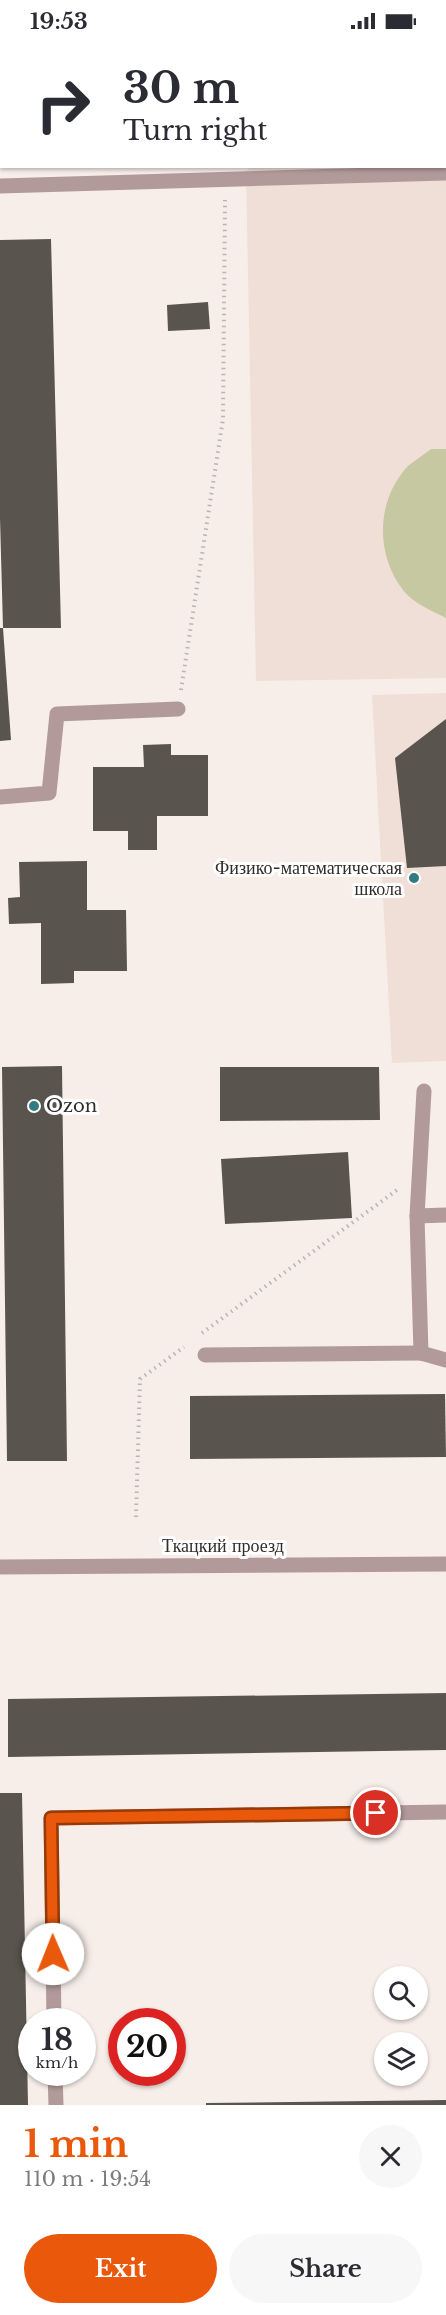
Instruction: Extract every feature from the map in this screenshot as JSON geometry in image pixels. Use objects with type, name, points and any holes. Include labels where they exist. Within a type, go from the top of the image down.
[{"type":"street","points":[[0,186],[446,173]]},
{"type":"street","points":[[0,797],[49,793],[57,714],[178,710]]},
{"type":"street","points":[[421,1353],[417,1216],[424,1091]]},
{"type":"street","points":[[417,1216],[446,1215]]},
{"type":"street","points":[[205,1355],[421,1353],[446,1360]]},
{"type":"street","name":"Ткацкий проезд","points":[[0,1567],[446,1564]]},
{"type":"street","points":[[54,2008],[51,1818],[446,1812]]},
{"type":"street","points":[[55,2086],[56,2105]]},
{"type":"path","points":[[178,710],[223,418],[225,179]]},
{"type":"path","points":[[198,1337],[419,1174]]},
{"type":"path","points":[[136,1517],[140,1379],[188,1344]]},
{"type":"shaded area","points":[[250,168],[446,168],[446,678],[256,681],[246,171]]},
{"type":"shaded area","name":"Физико-математическая школа","points":[[446,693],[446,1061],[392,1063],[372,695]]},
{"type":"green space","points":[[431,449],[446,449],[446,618],[417,603],[407,595],[394,576],[387,560],[384,544],[385,511],[397,480],[408,466]]},
{"type":"building","points":[[51,239],[61,628],[3,628],[0,518],[0,240]]},
{"type":"building","points":[[208,302],[210,329],[168,331],[167,305]]},
{"type":"building","points":[[0,628],[3,628],[11,740],[0,741]]},
{"type":"building","points":[[446,719],[446,866],[407,868],[395,758]]},
{"type":"building","points":[[171,744],[171,755],[208,755],[208,816],[157,816],[157,850],[128,850],[128,831],[93,831],[93,767],[144,767],[143,745]]},
{"type":"building","points":[[87,861],[87,910],[126,910],[127,971],[74,971],[74,983],[41,984],[41,923],[9,924],[8,898],[20,897],[19,862]]},
{"type":"building","points":[[62,1066],[67,1461],[7,1461],[2,1067]]},
{"type":"building","points":[[220,1067],[379,1067],[380,1120],[220,1121]]},
{"type":"building","points":[[348,1152],[352,1218],[225,1224],[221,1159]]},
{"type":"building","points":[[445,1394],[446,1457],[190,1459],[190,1396]]},
{"type":"building","points":[[446,1693],[446,1750],[8,1757],[8,1699]]},
{"type":"building","points":[[0,1793],[22,1793],[26,2008],[18,2008],[18,2086],[28,2086],[28,2105],[0,2105]]},
{"type":"building","points":[[446,2100],[446,2105],[206,2105],[206,2103]]},
{"type":"place","name":"Физико-математическая школа","points":[[414,878]]},
{"type":"place","name":"Ozon","points":[[34,1106]]},
{"type":"route","points":[[53,1954],[51,1818],[376,1813]]}]
